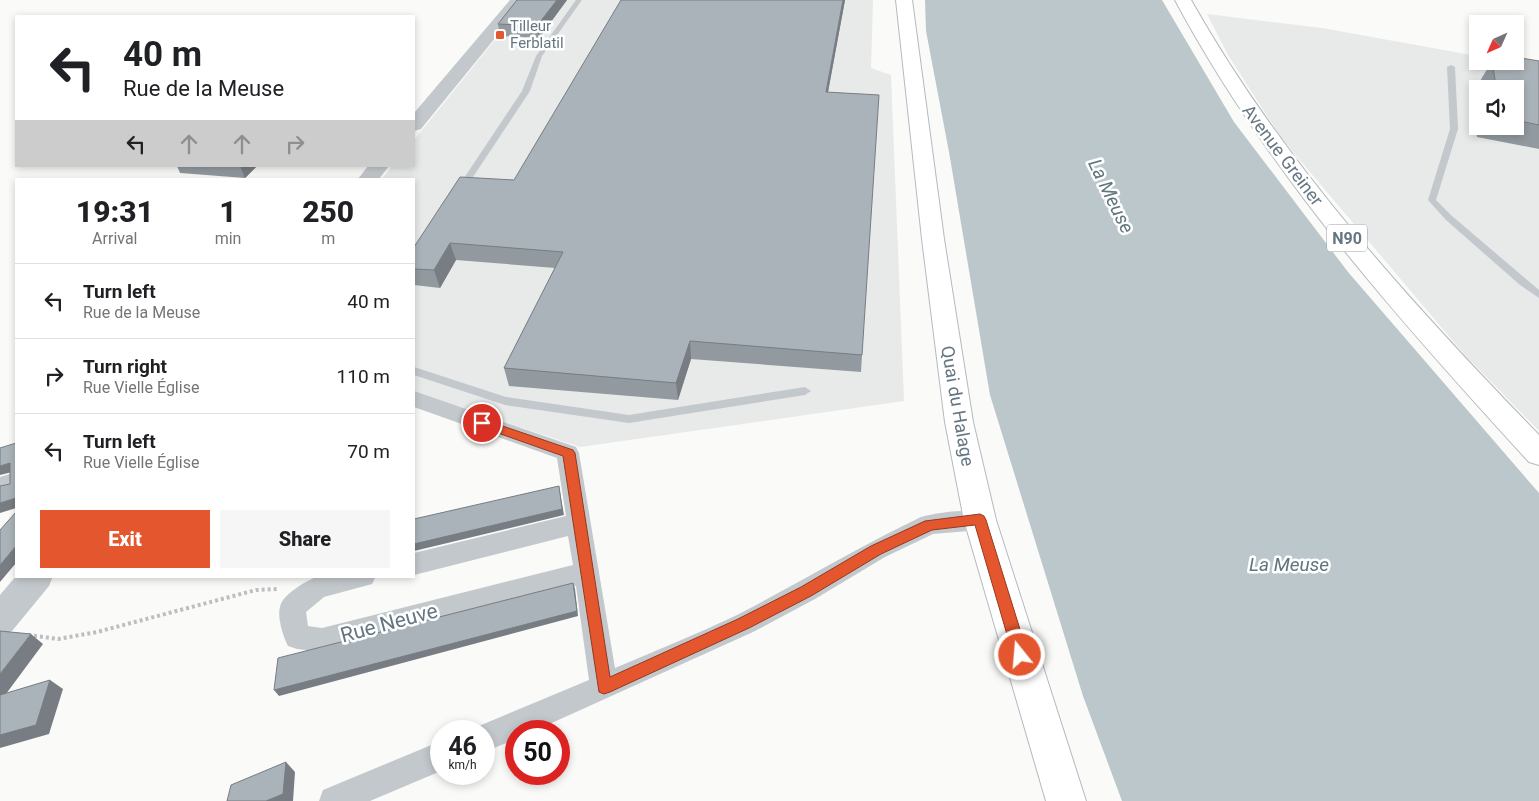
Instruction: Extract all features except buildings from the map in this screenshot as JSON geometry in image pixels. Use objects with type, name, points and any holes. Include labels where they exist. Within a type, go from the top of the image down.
[{"type":"main road","name":"Quai du Halage","points":[[904,0],[947,347],[959,422],[980,520],[1066,801]]},
{"type":"main road","name":"Avenue Greiner","points":[[1183,0],[1216,60],[1312,195],[1413,316],[1539,454]]},
{"type":"street","points":[[415,124],[518,0]]},
{"type":"street","points":[[369,178],[378,167]]},
{"type":"street","points":[[415,399],[568,453],[604,687]]},
{"type":"street","points":[[0,486],[15,480]]},
{"type":"street","points":[[495,733],[744,624],[806,591],[876,550],[930,524],[980,520]]},
{"type":"street","points":[[415,564],[579,523]]},
{"type":"street","name":"Rue Neuve","points":[[355,578],[316,588],[292,608],[297,638],[322,640],[586,572]]},
{"type":"street","points":[[10,627],[35,578]]},
{"type":"street","points":[[334,801],[430,761]]},
{"type":"lane","points":[[456,196],[526,91],[539,56],[579,0]]},
{"type":"lane","points":[[1451,67],[1454,129],[1432,200],[1445,217],[1481,244],[1520,281],[1539,295]]},
{"type":"lane","points":[[415,371],[505,401],[629,419],[805,390]]},
{"type":"path","points":[[10,627],[58,639],[97,632],[256,590],[316,588]]},
{"type":"shaded area","points":[[527,0],[873,0],[871,68],[891,75],[904,401],[580,447],[415,392],[415,178],[383,178],[391,167],[415,167],[415,139]]},
{"type":"shaded area","points":[[1207,14],[1322,28],[1469,55],[1469,70],[1524,70],[1524,63],[1539,66],[1539,431],[1464,354],[1282,139],[1228,55]]},
{"type":"water","name":"La Meuse","points":[[925,0],[1162,0],[1234,122],[1348,272],[1539,493],[1539,801],[1122,801],[1083,696],[990,395],[949,152],[926,31]]},
{"type":"place","name":"Tilleur Ferblatil","points":[[500,35]]},
{"type":"route","points":[[482,423],[568,453],[604,687],[744,624],[806,591],[876,550],[930,524],[980,520],[1020,655]]}]
